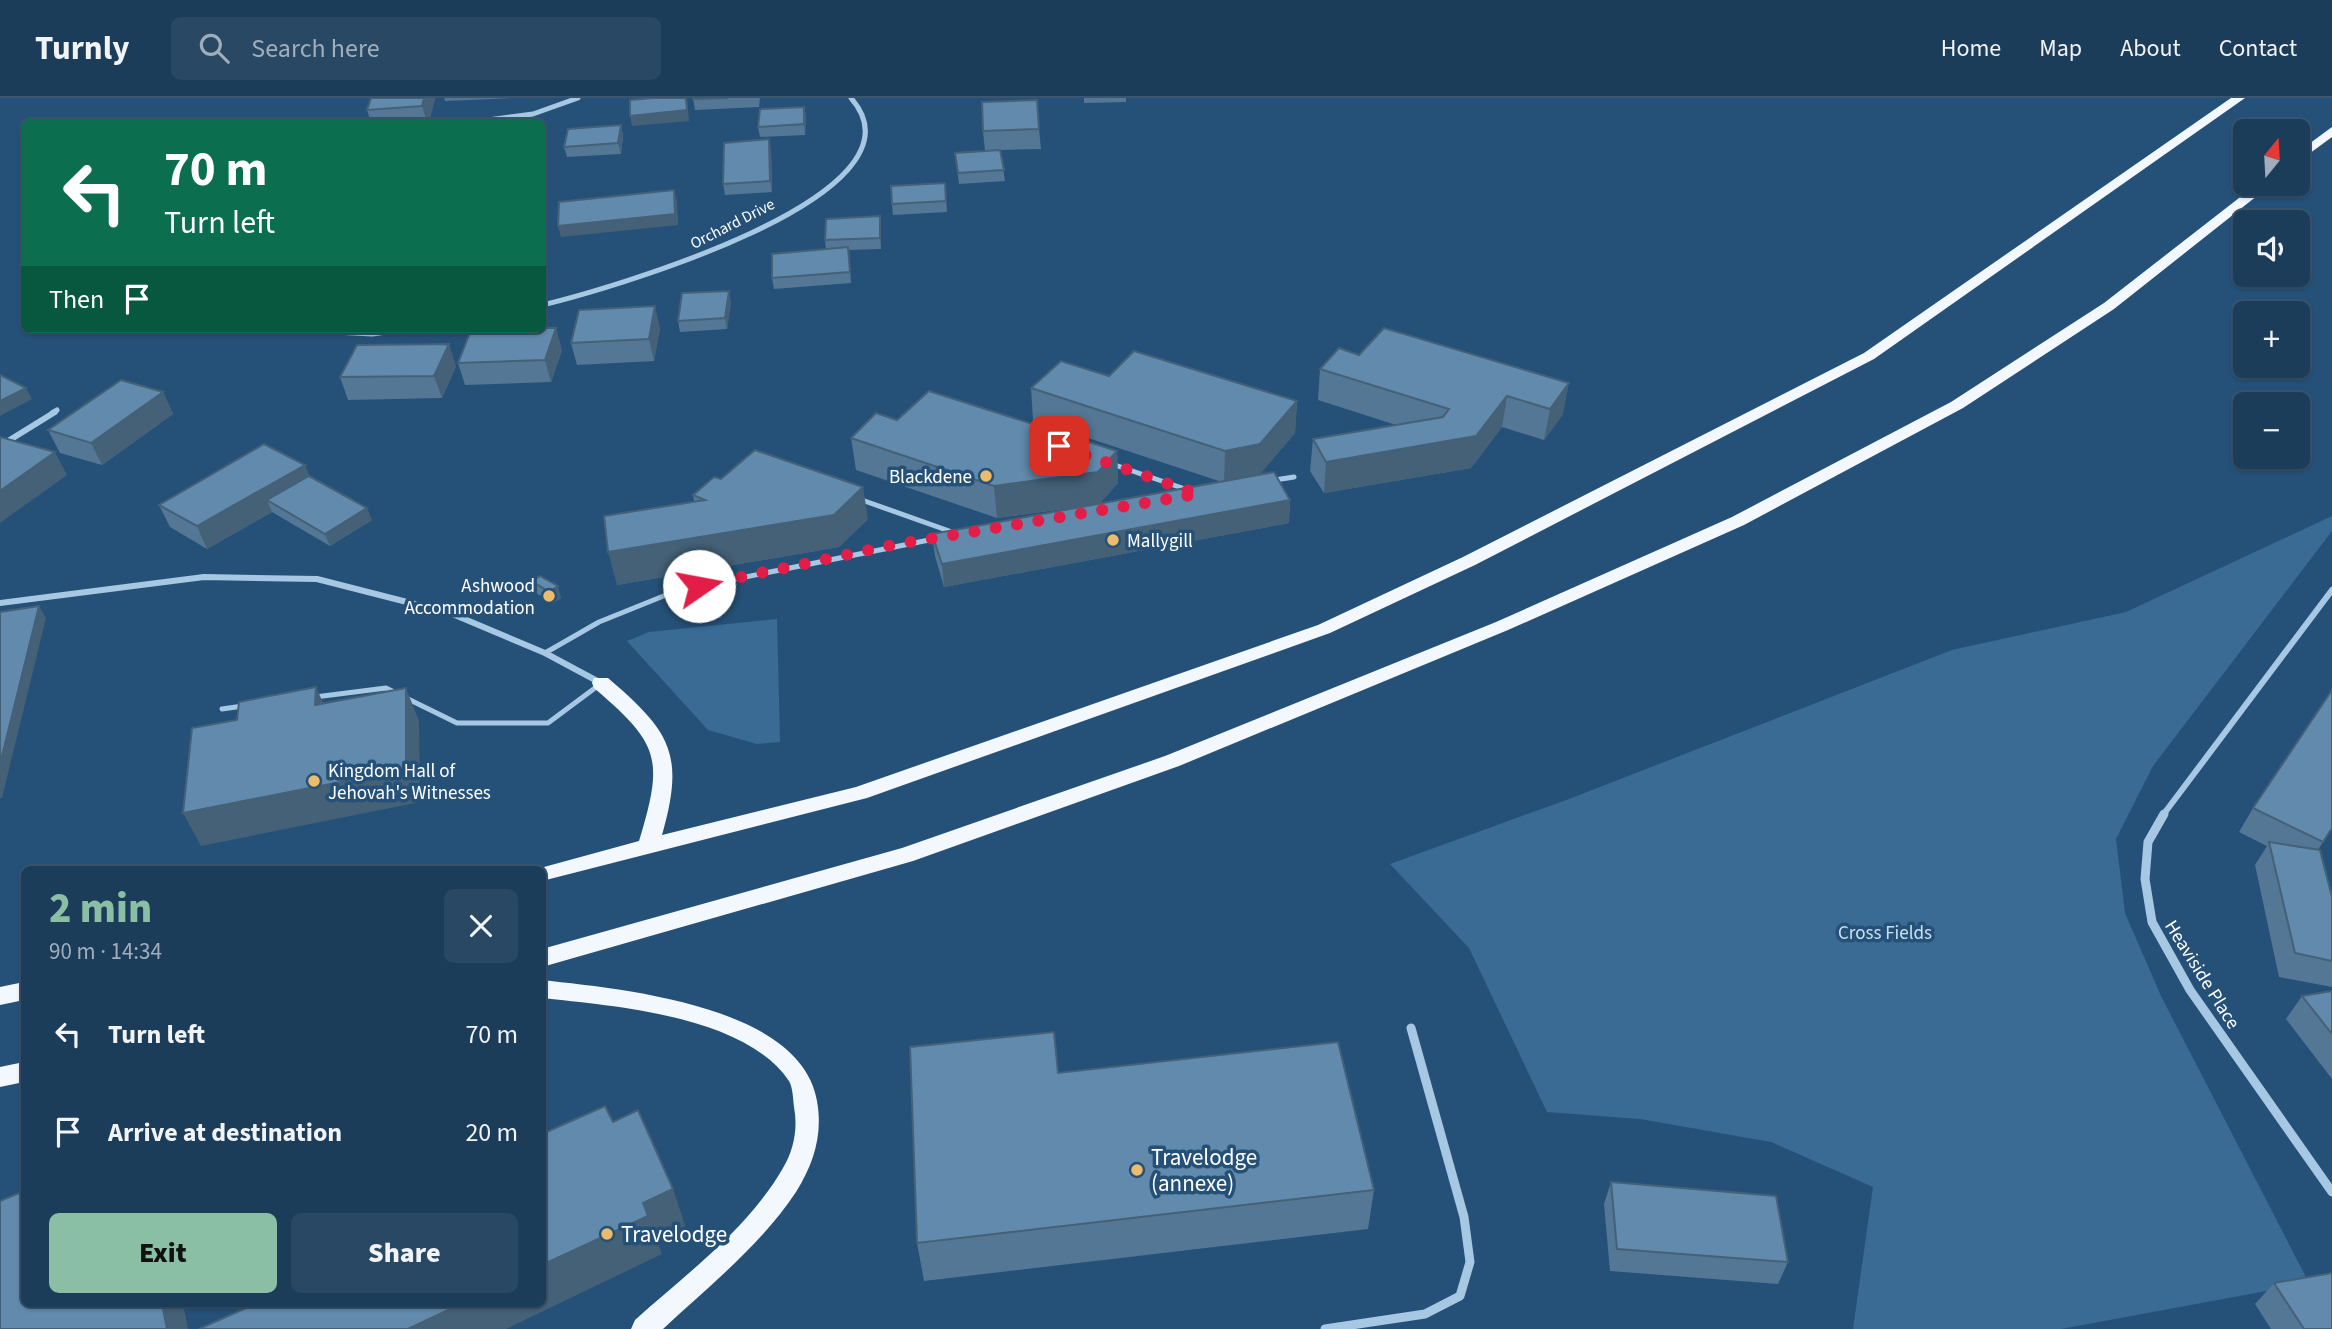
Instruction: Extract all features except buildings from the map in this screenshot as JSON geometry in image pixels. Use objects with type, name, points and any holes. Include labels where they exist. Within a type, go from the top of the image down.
[{"type":"highway","points":[[546,872],[860,793],[1325,629],[1469,562],[1869,356],[2239,98]]},
{"type":"highway","points":[[2310,148],[2332,131]]},
{"type":"highway","points":[[546,957],[906,855],[1172,761],[1502,626],[1738,521],[1957,405],[2109,306],[2250,196]]},
{"type":"highway","points":[[601,683],[640,716],[660,753],[665,787],[648,847]]},
{"type":"highway","points":[[546,989],[678,1010],[754,1036],[779,1054],[800,1077],[808,1113],[805,1150],[781,1194],[725,1255],[644,1329]]},
{"type":"highway","points":[[0,996],[21,992]]},
{"type":"highway","points":[[0,1077],[21,1073]]},
{"type":"street","points":[[496,119],[533,114],[578,98]]},
{"type":"street","name":"Orchard Drive","points":[[546,304],[677,266],[810,198],[847,172],[867,144],[867,120],[854,98]]},
{"type":"street","points":[[354,333],[379,333]]},
{"type":"street","points":[[0,446],[57,410]]},
{"type":"street","points":[[0,603],[204,577],[317,579],[450,613],[545,653],[601,683]]},
{"type":"street","name":"Heaviside Place","points":[[2332,590],[2172,800],[2148,842],[2145,879],[2152,922],[2190,990],[2332,1192]]},
{"type":"street","points":[[1325,1329],[1425,1314],[1460,1296],[1470,1262],[1464,1217],[1410,1028]]},
{"type":"lane","points":[[1099,460],[1198,494],[1185,496]]},
{"type":"lane","points":[[1267,482],[1294,477]]},
{"type":"lane","points":[[545,653],[599,622],[676,591],[893,545],[960,535],[858,499]]},
{"type":"lane","points":[[304,699],[386,688],[457,723],[548,723],[601,683]]},
{"type":"lane","points":[[222,709],[250,705]]},
{"type":"green space","name":"Cross Fields","points":[[2332,516],[2332,531],[2153,766],[2116,839],[2125,913],[2161,996],[2309,1283],[2061,1329],[1853,1329],[1873,1187],[1771,1142],[1640,1119],[1547,1112],[1469,948],[1390,864],[1569,799],[1952,650],[2126,612]]},
{"type":"green space","points":[[777,619],[780,742],[757,744],[708,730],[627,641],[649,632]]},
{"type":"place","name":"Blackdene","points":[[986,476]]},
{"type":"place","name":"Mallygill","points":[[1113,540]]},
{"type":"place","name":"Ashwood Accommodation","points":[[549,596]]},
{"type":"place","name":"Kingdom Hall of Jehovah's Witnesses","points":[[314,781]]},
{"type":"place","name":"Travelodge (annexe)","points":[[1137,1170]]},
{"type":"place","name":"Travelodge","points":[[607,1234]]},
{"type":"route","points":[[699,586],[893,545],[1198,494],[1059,446]]}]
